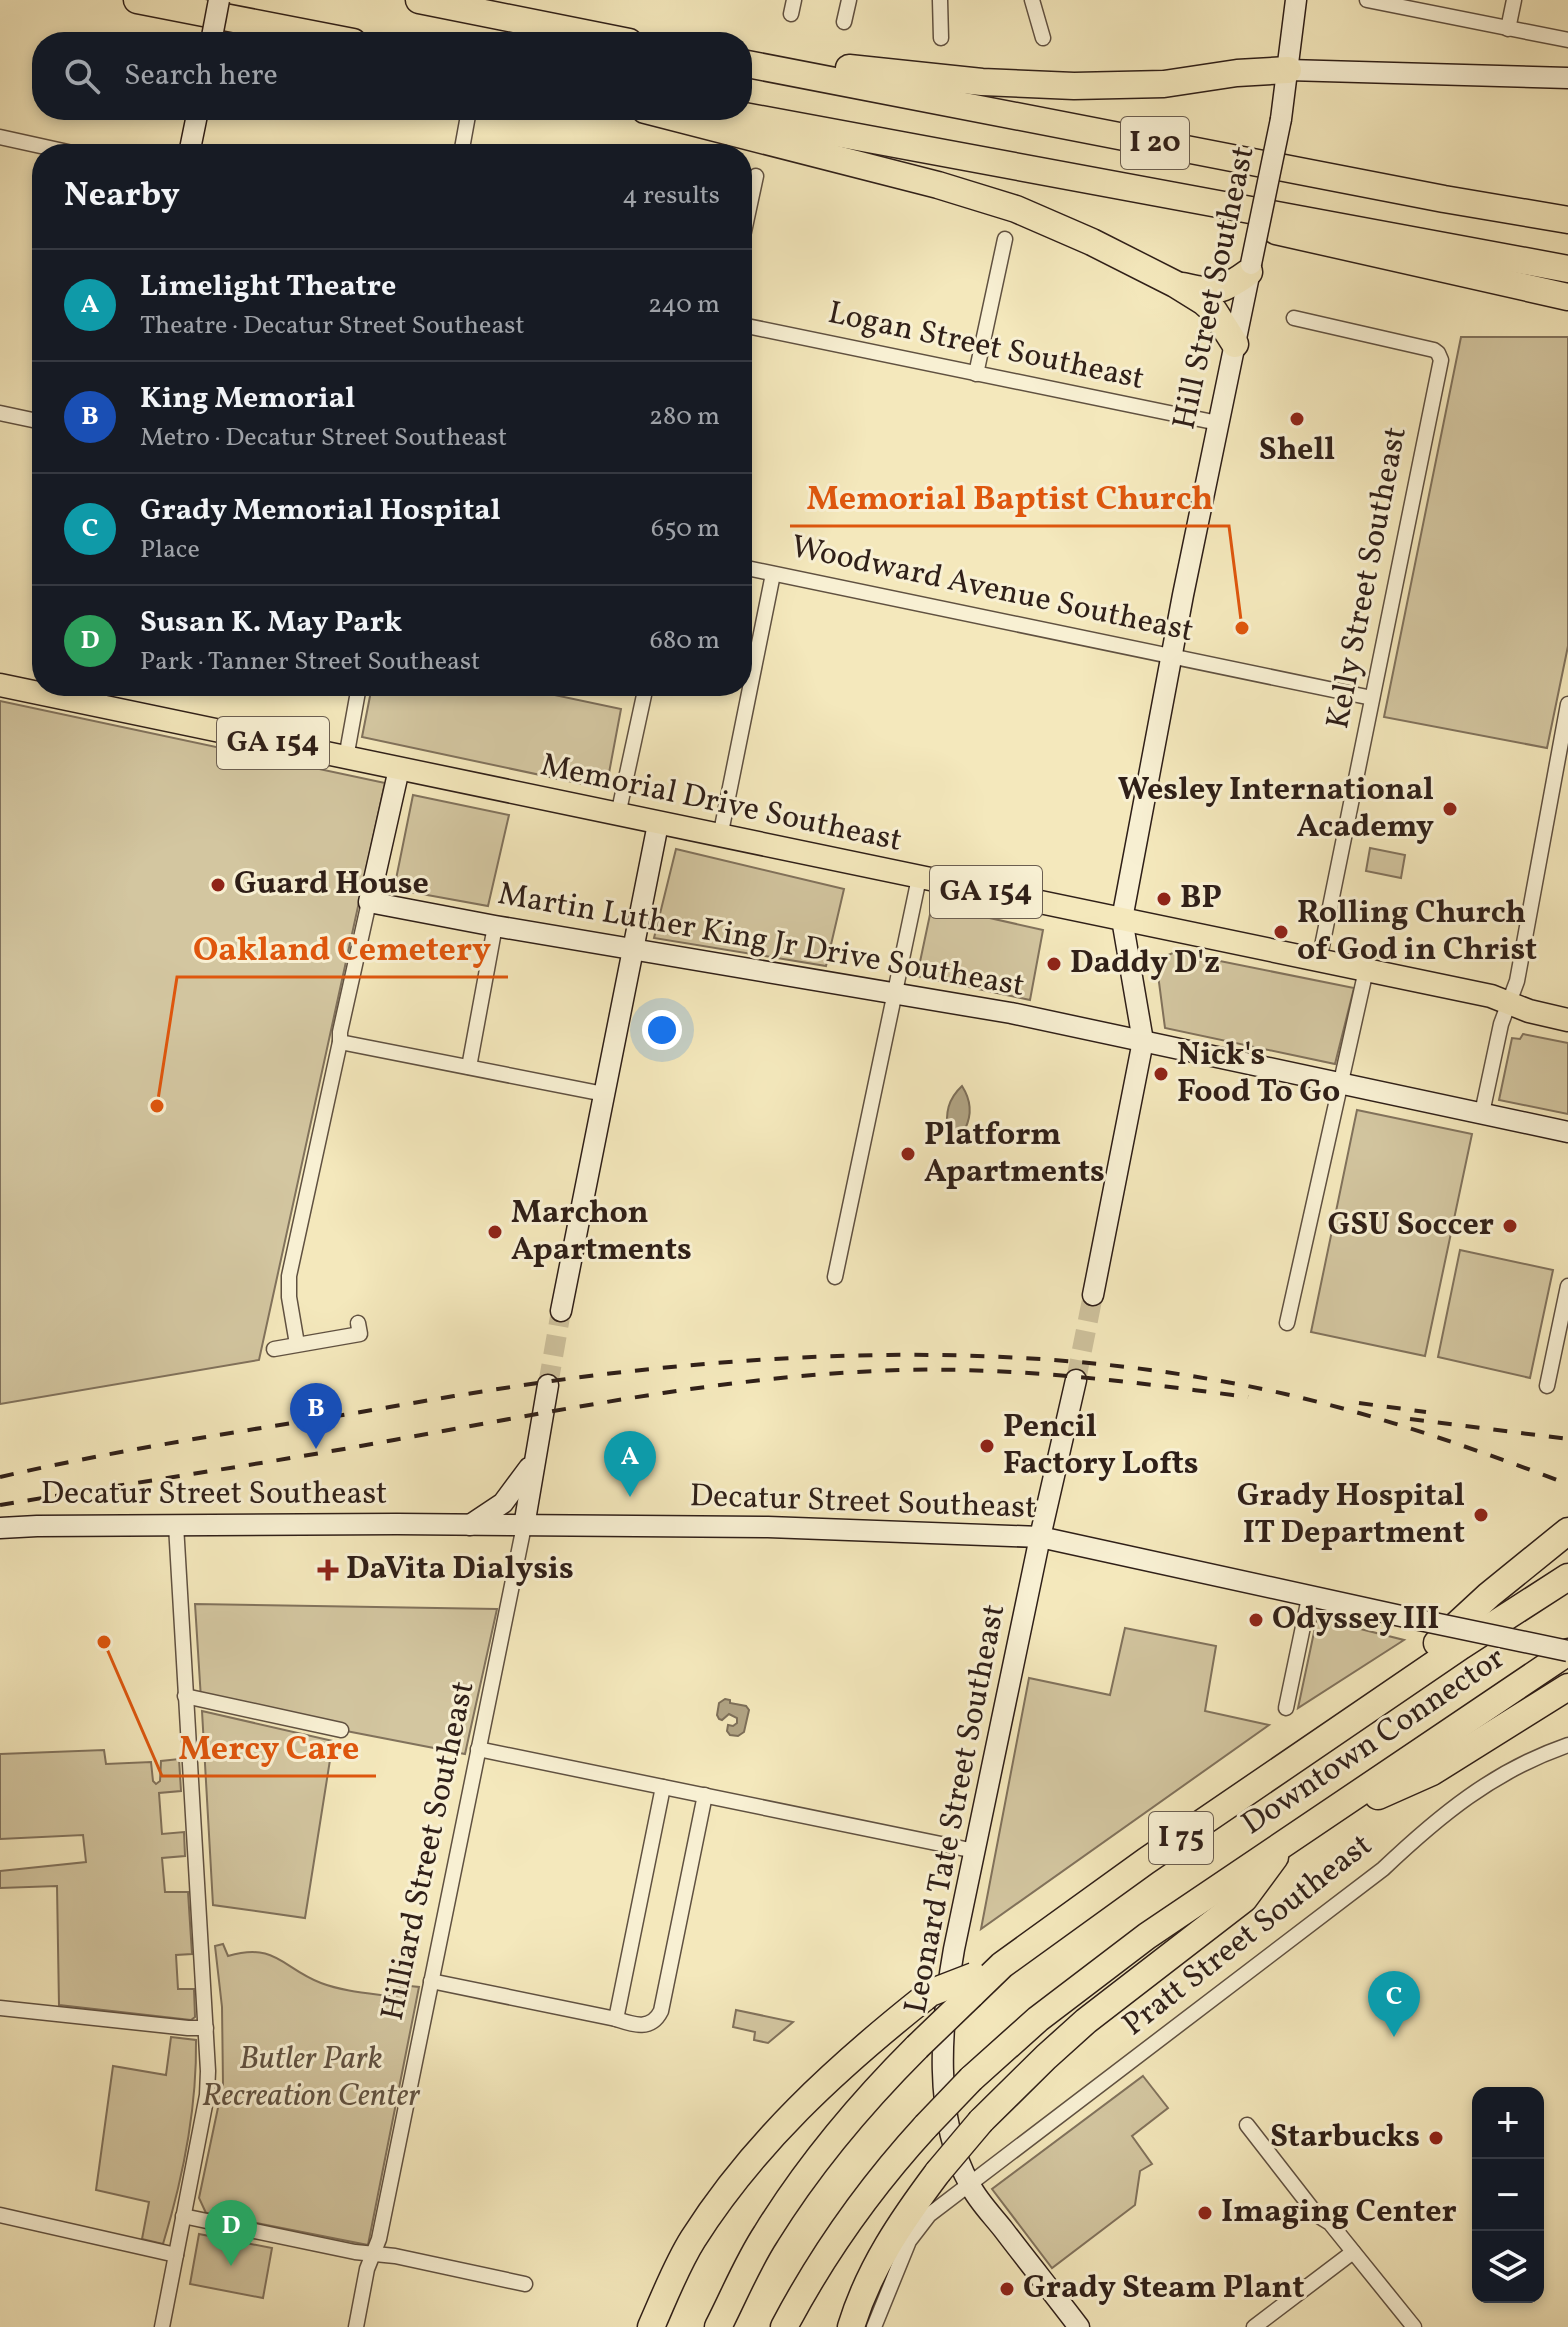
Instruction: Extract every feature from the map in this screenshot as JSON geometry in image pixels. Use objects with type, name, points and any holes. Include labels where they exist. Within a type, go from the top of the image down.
[{"type":"highway","points":[[137,0],[302,32]]},
{"type":"highway","points":[[419,0],[579,32]]},
{"type":"highway","points":[[752,62],[982,82],[1074,86],[1164,84],[1237,73],[1288,70]]},
{"type":"highway","name":"I 20","points":[[752,63],[1444,199],[1568,217]]},
{"type":"highway","name":"I 20","points":[[752,117],[1568,269]]},
{"type":"highway","points":[[684,120],[938,185],[1016,209],[1092,242],[1175,284],[1214,311],[1235,344]]},
{"type":"highway","points":[[965,157],[1568,297]]},
{"type":"highway","points":[[1175,284],[1205,292],[1215,291],[1230,286],[1250,268]]},
{"type":"highway","points":[[1363,1713],[1489,1595],[1568,1531]]},
{"type":"highway","name":"Downtown Connector","points":[[718,2327],[764,2236],[785,2205],[856,2111],[972,1985],[1146,1861],[1519,1607],[1568,1577]]},
{"type":"highway","name":"Downtown Connector","points":[[784,2327],[825,2257],[864,2201],[906,2148],[1002,2049],[1083,1983],[1211,1891],[1320,1821],[1568,1652]]},
{"type":"highway","points":[[1320,1821],[1432,1772],[1568,1687]]},
{"type":"highway","points":[[851,2327],[879,2257],[906,2214],[981,2121],[1086,2021],[1244,1899],[1284,1844]]},
{"type":"highway","points":[[651,2327],[692,2240],[714,2206],[748,2162],[801,2104],[930,1993],[972,1985]]},
{"type":"main road","name":"Memorial Drive Southeast","points":[[0,685],[32,688]]},
{"type":"main road","name":"Memorial Drive Southeast","points":[[95,696],[346,758],[1491,996],[1529,1011],[1568,1020]]},
{"type":"street","points":[[213,32],[219,0]]},
{"type":"street","points":[[844,22],[849,0]]},
{"type":"street","points":[[940,0],[941,38]]},
{"type":"street","points":[[1032,0],[1043,38]]},
{"type":"street","name":"Hill Street Southeast","points":[[1093,1295],[1143,1041],[1122,919],[1171,656],[1281,119],[1296,0]]},
{"type":"street","points":[[1367,0],[1568,40]]},
{"type":"street","points":[[1508,29],[1514,0]]},
{"type":"street","points":[[1288,70],[1568,78]]},
{"type":"street","points":[[191,144],[196,120]]},
{"type":"street","points":[[463,144],[467,120]]},
{"type":"street","points":[[0,137],[32,144]]},
{"type":"street","points":[[752,195],[756,176]]},
{"type":"street","points":[[976,374],[1005,239]]},
{"type":"street","name":"Kelly Street Southeast","points":[[1294,318],[1434,350],[1441,360],[1319,961]]},
{"type":"street","name":"Logan Street Southeast","points":[[752,327],[1218,423]]},
{"type":"street","points":[[0,413],[32,420]]},
{"type":"street","name":"Woodward Avenue Southeast","points":[[752,569],[1372,698]]},
{"type":"street","points":[[752,678],[773,574]]},
{"type":"street","points":[[346,758],[357,696]]},
{"type":"street","points":[[618,815],[644,696]]},
{"type":"street","points":[[720,837],[748,696]]},
{"type":"street","points":[[1482,1113],[1501,1024],[1517,981],[1564,739],[1568,704]]},
{"type":"street","points":[[297,1344],[289,1297],[289,1276],[399,769]]},
{"type":"street","points":[[561,1311],[658,824]]},
{"type":"street","points":[[835,1277],[919,878]]},
{"type":"street","name":"Martin Luther King Jr Drive Southeast","points":[[369,902],[1011,1013],[1568,1132]]},
{"type":"street","points":[[469,1067],[495,926]]},
{"type":"street","points":[[1287,1323],[1366,970]]},
{"type":"street","points":[[340,1042],[604,1094]]},
{"type":"street","points":[[1547,1386],[1568,1286]]},
{"type":"street","points":[[274,1349],[360,1334],[358,1323]]},
{"type":"street","points":[[1040,1537],[1076,1380]]},
{"type":"street","points":[[524,1526],[548,1385]]},
{"type":"street","points":[[469,1526],[506,1500],[536,1457]]},
{"type":"street","points":[[162,2327],[207,2095],[206,2028],[176,1525]]},
{"type":"street","name":"Decatur Street Southeast","points":[[0,1528],[176,1525],[768,1527],[1040,1537],[1568,1652]]},
{"type":"street","name":"Hilliard Street Southeast","points":[[356,2327],[367,2269],[379,2239],[524,1526]]},
{"type":"street","name":"Leonard Tate Street Southeast","points":[[1040,1537],[947,1992],[942,2046],[952,2139],[970,2185],[1079,2327]]},
{"type":"street","points":[[1286,1708],[1309,1598]]},
{"type":"street","points":[[185,1696],[341,1730]]},
{"type":"street","name":"Pratt Street Southeast","points":[[874,2327],[909,2241],[929,2215],[1383,1869],[1448,1810],[1512,1769],[1568,1745]]},
{"type":"street","points":[[478,1749],[975,1851]]},
{"type":"street","points":[[616,2019],[663,1787]]},
{"type":"street","points":[[431,1981],[644,2025],[657,2019],[705,1795]]},
{"type":"street","points":[[0,2008],[206,2028]]},
{"type":"street","points":[[1247,2125],[1317,2215],[1330,2223],[1414,2327]]},
{"type":"street","points":[[0,2215],[176,2255]]},
{"type":"street","points":[[183,2216],[525,2284]]},
{"type":"street","points":[[1254,2327],[1353,2252]]},
{"type":"green space","points":[[1461,337],[1568,337],[1568,646],[1547,748],[1384,717]]},
{"type":"green space","points":[[370,696],[559,696],[621,709],[606,789],[362,737]]},
{"type":"green space","points":[[0,701],[385,783],[259,1360],[0,1404]]},
{"type":"green space","points":[[413,795],[509,815],[488,906],[394,889]]},
{"type":"green space","points":[[1370,848],[1405,855],[1401,878],[1366,871]]},
{"type":"green space","points":[[676,849],[844,889],[826,966],[654,938]]},
{"type":"green space","points":[[932,905],[1043,930],[1030,1000],[917,976]]},
{"type":"green space","points":[[1175,952],[1354,988],[1335,1064],[1165,1028],[1157,967],[1159,959]]},
{"type":"green space","points":[[1523,1034],[1568,1043],[1568,1114],[1499,1100],[1512,1038],[1520,1039]]},
{"type":"green space","points":[[1357,1110],[1472,1134],[1425,1356],[1311,1332]]},
{"type":"green space","points":[[1460,1250],[1553,1270],[1530,1378],[1438,1357]]},
{"type":"green space","points":[[195,1604],[497,1609],[465,1754],[201,1699]]},
{"type":"green space","points":[[1317,1618],[1404,1640],[1298,1708]]},
{"type":"green space","points":[[1125,1628],[1216,1646],[1205,1711],[1269,1725],[981,1929],[1029,1678],[1110,1695]]},
{"type":"green space","points":[[202,1711],[333,1741],[305,1918],[213,1905]]},
{"type":"green space","points":[[104,1750],[106,1764],[151,1762],[156,1784],[160,1781],[161,1761],[179,1759],[181,1791],[159,1793],[162,1834],[184,1832],[185,1856],[162,1858],[165,1892],[188,1892],[192,1954],[176,1955],[178,1989],[194,1989],[195,2017],[191,2020],[59,2005],[57,1886],[0,1888],[0,1871],[86,1862],[83,1835],[0,1839],[0,1754]]},
{"type":"green space","name":"Butler Park Recreation Center","points":[[223,1944],[228,1956],[257,1952],[268,1954],[308,1977],[346,1990],[389,1996],[399,1995],[400,1985],[419,1987],[368,2245],[206,2213],[199,2198],[223,2084],[222,2007],[215,1946]]},
{"type":"green space","points":[[736,2010],[793,2022],[768,2043],[754,2040],[755,2032],[733,2027]]},
{"type":"green space","points":[[171,2037],[196,2040],[196,2066],[187,2143],[163,2244],[142,2239],[149,2202],[96,2190],[113,2066],[166,2075]]},
{"type":"green space","points":[[1143,2076],[1168,2108],[1132,2136],[1152,2164],[1140,2171],[1135,2205],[1052,2268],[992,2189]]},
{"type":"green space","points":[[199,2234],[272,2248],[263,2298],[190,2284]]},
{"type":"shaded area","points":[[962,1086],[969,1102],[967,1124],[965,1129],[948,1132],[949,1107]]},
{"type":"shaded area","points":[[725,1699],[749,1710],[744,1732],[738,1736],[730,1735],[727,1731],[728,1725],[737,1723],[737,1718],[729,1714],[722,1720],[717,1715],[719,1703]]},
{"type":"tunnel","points":[[1076,1380],[1093,1295]]},
{"type":"tunnel","points":[[548,1385],[561,1311]]},
{"type":"railway","points":[[0,1477],[177,1442],[562,1380],[705,1364],[924,1355],[1070,1361],[1143,1369],[1261,1389],[1394,1423],[1568,1484]]},
{"type":"railway","points":[[0,1505],[709,1386],[837,1373],[901,1370],[1032,1373],[1248,1397]]},
{"type":"railway","points":[[1359,1403],[1426,1412]]},
{"type":"railway","points":[[1410,1419],[1568,1439]]},
{"type":"place","name":"Shell","points":[[1297,419]]},
{"type":"place","name":"Memorial Baptist Church","points":[[1242,628]]},
{"type":"place","name":"Wesley International Academy","points":[[1450,809]]},
{"type":"place","name":"Guard House","points":[[218,885]]},
{"type":"place","name":"BP","points":[[1164,899]]},
{"type":"place","name":"Rolling Church of God in Christ","points":[[1281,932]]},
{"type":"place","name":"Daddy D'z","points":[[1054,964]]},
{"type":"place","name":"Nick's Food To Go","points":[[1161,1074]]},
{"type":"place","name":"Oakland Cemetery","points":[[157,1106]]},
{"type":"place","name":"Platform Apartments","points":[[908,1154]]},
{"type":"place","name":"GSU Soccer","points":[[1510,1226]]},
{"type":"place","name":"Marchon Apartments","points":[[495,1232]]},
{"type":"place","name":"Pencil Factory Lofts","points":[[987,1446]]},
{"type":"place","name":"King Memorial","points":[[316,1449]]},
{"type":"place","name":"Limelight Theatre","points":[[630,1497]]},
{"type":"place","name":"Grady Hospital IT Department","points":[[1481,1515]]},
{"type":"place","name":"DaVita Dialysis","points":[[328,1570]]},
{"type":"place","name":"Odyssey III","points":[[1256,1620]]},
{"type":"place","name":"Mercy Care","points":[[104,1642]]},
{"type":"place","name":"Grady Memorial Hospital","points":[[1394,2037]]},
{"type":"place","name":"Starbucks","points":[[1436,2138]]},
{"type":"place","name":"Imaging Center","points":[[1205,2213]]},
{"type":"place","name":"Susan K. May Park","points":[[231,2266]]},
{"type":"place","name":"Grady Steam Plant","points":[[1007,2289]]}]
